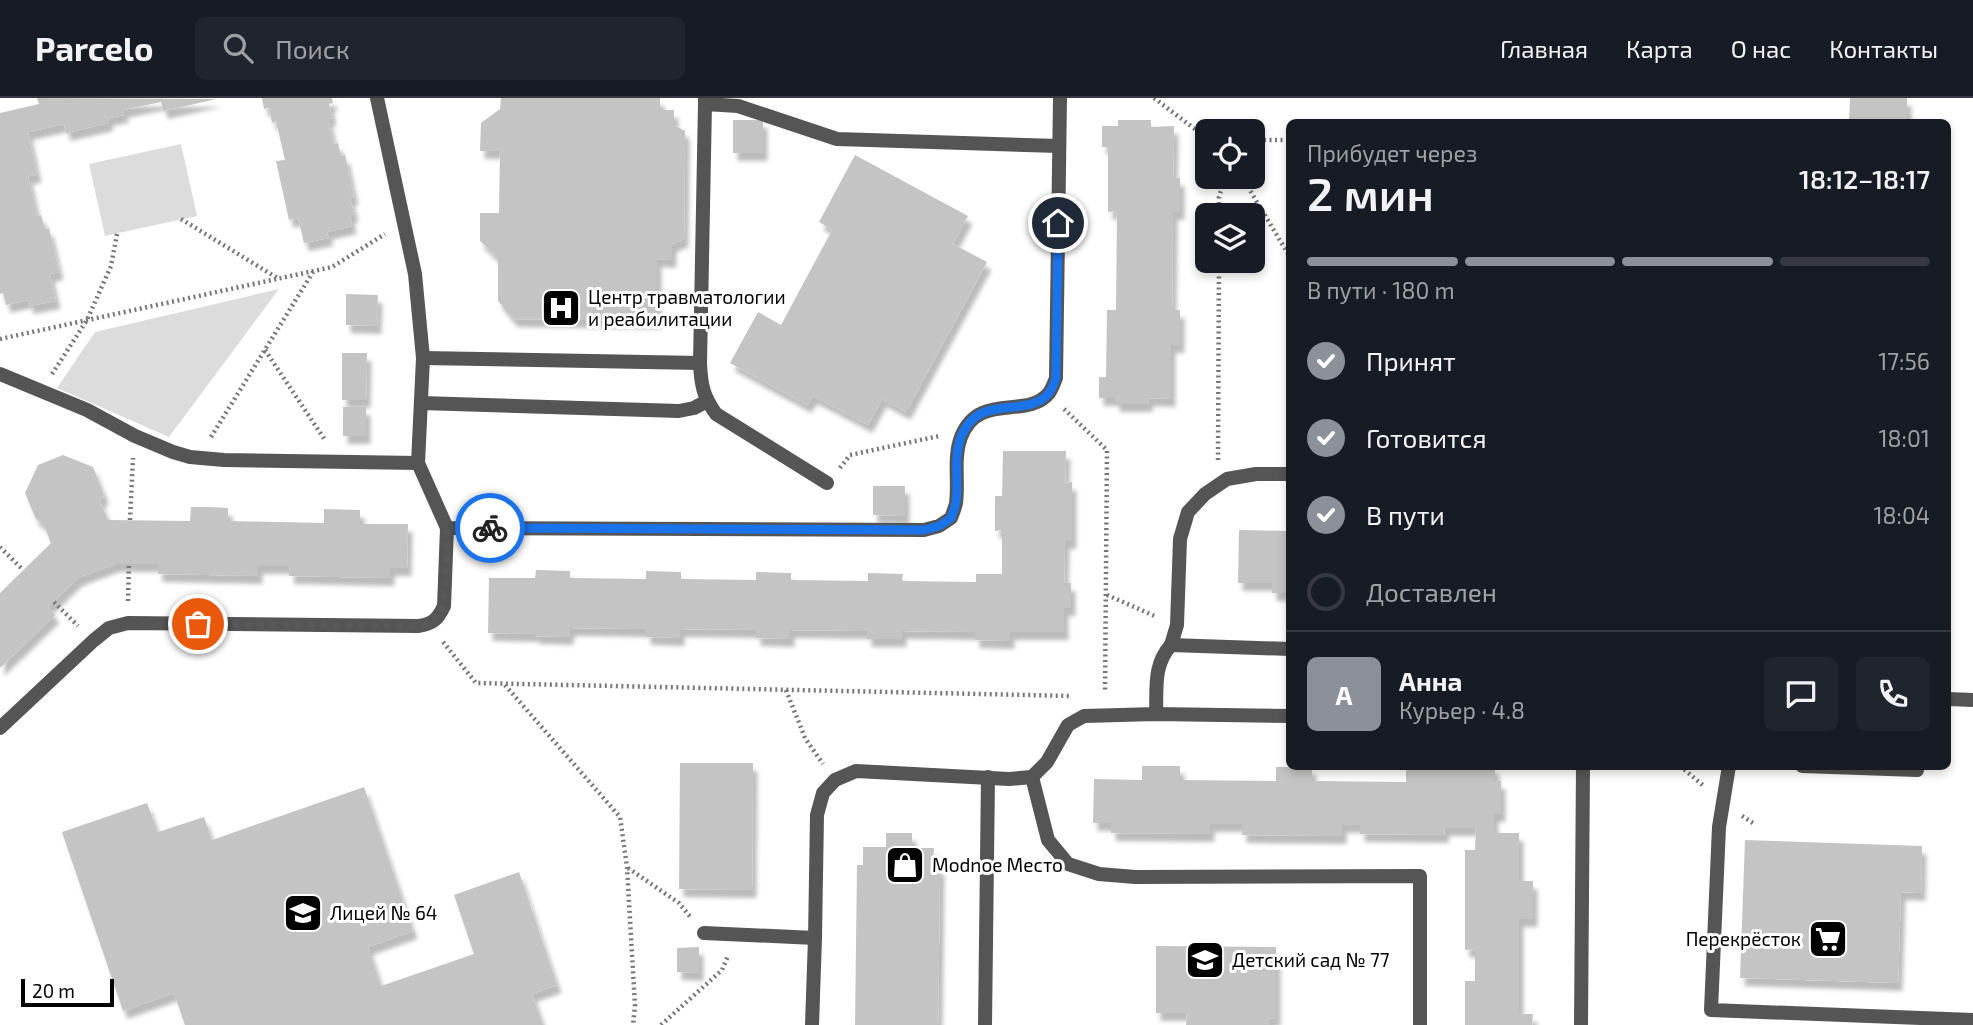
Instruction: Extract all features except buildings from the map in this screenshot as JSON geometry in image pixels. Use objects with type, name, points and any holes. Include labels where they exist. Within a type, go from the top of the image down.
[{"type":"lane","points":[[0,728],[93,641],[109,628],[128,623],[405,626],[430,625],[439,617],[444,606],[447,528],[418,463],[422,358],[415,274],[377,98]]},
{"type":"lane","points":[[447,528],[924,530],[939,526],[951,518],[956,501],[958,453],[962,436],[974,418],[992,408],[1039,402],[1050,392],[1056,378],[1060,98]]},
{"type":"lane","points":[[827,483],[716,414],[701,385],[705,101],[738,106],[837,139],[1059,146]]},
{"type":"lane","points":[[422,358],[700,363]]},
{"type":"lane","points":[[1,376],[86,410],[135,436],[190,457],[224,460],[418,463]]},
{"type":"lane","points":[[421,403],[680,411],[707,401]]},
{"type":"lane","points":[[1156,714],[1158,669],[1162,656],[1171,645],[1177,625],[1180,538],[1188,512],[1205,494],[1227,479],[1256,474],[1286,474]]},
{"type":"lane","points":[[1171,645],[1286,649]]},
{"type":"lane","points":[[1951,699],[1973,700]]},
{"type":"lane","points":[[811,1025],[817,815],[823,793],[835,780],[856,771],[1009,779],[1032,777],[1047,762],[1068,725],[1084,716],[1286,716]]},
{"type":"lane","points":[[1581,1025],[1583,770]]},
{"type":"lane","points":[[1728,770],[1719,827],[1711,1010],[1973,1020]]},
{"type":"lane","points":[[985,1025],[988,777]]},
{"type":"lane","points":[[1032,777],[1048,840],[1068,864],[1099,874],[1135,877],[1420,876],[1420,1025]]},
{"type":"lane","points":[[704,933],[815,938]]},
{"type":"path","points":[[1154,98],[1195,129]]},
{"type":"path","points":[[1265,140],[1286,140]]},
{"type":"path","points":[[1249,189],[1286,250]]},
{"type":"path","points":[[181,219],[280,279]]},
{"type":"path","points":[[0,339],[332,267],[404,222]]},
{"type":"path","points":[[50,378],[87,320],[111,266],[117,234]]},
{"type":"path","points":[[208,442],[313,271]]},
{"type":"path","points":[[1219,273],[1218,462],[1227,479]]},
{"type":"path","points":[[265,351],[340,462]]},
{"type":"path","points":[[1050,392],[1107,450],[1105,697]]},
{"type":"path","points":[[827,483],[850,455],[938,436],[962,436]]},
{"type":"path","points":[[130,520],[133,457]]},
{"type":"path","points":[[0,547],[23,570]]},
{"type":"path","points":[[128,623],[129,563]]},
{"type":"path","points":[[1107,595],[1177,625]]},
{"type":"path","points":[[54,601],[93,641]]},
{"type":"path","points":[[430,625],[476,683],[1077,696]]},
{"type":"path","points":[[505,684],[620,817],[627,867],[635,1006],[633,1025]]},
{"type":"path","points":[[786,690],[805,738],[835,780]]},
{"type":"path","points":[[627,867],[678,903],[704,933]]},
{"type":"path","points":[[661,1025],[722,970],[737,935]]},
{"type":"shaded area","points":[[181,144],[197,216],[105,236],[89,164]]},
{"type":"shaded area","points":[[279,289],[169,437],[57,388],[95,332]]},
{"type":"way so far","points":[[198,624],[430,625],[439,617],[444,606],[447,528],[490,528]]},
{"type":"place","name":"Центр травматологии и реабилитации","points":[[561,308]]},
{"type":"place","name":"Modnoe Место","points":[[905,865]]},
{"type":"place","name":"Лицей № 64","points":[[303,913]]},
{"type":"place","name":"Перекрёсток","points":[[1828,939]]},
{"type":"place","name":"Детский сад № 77","points":[[1205,960]]},
{"type":"route","points":[[490,528],[924,530],[939,526],[951,518],[956,501],[958,453],[962,436],[974,418],[992,408],[1039,402],[1050,392],[1056,378],[1058,223]]}]
